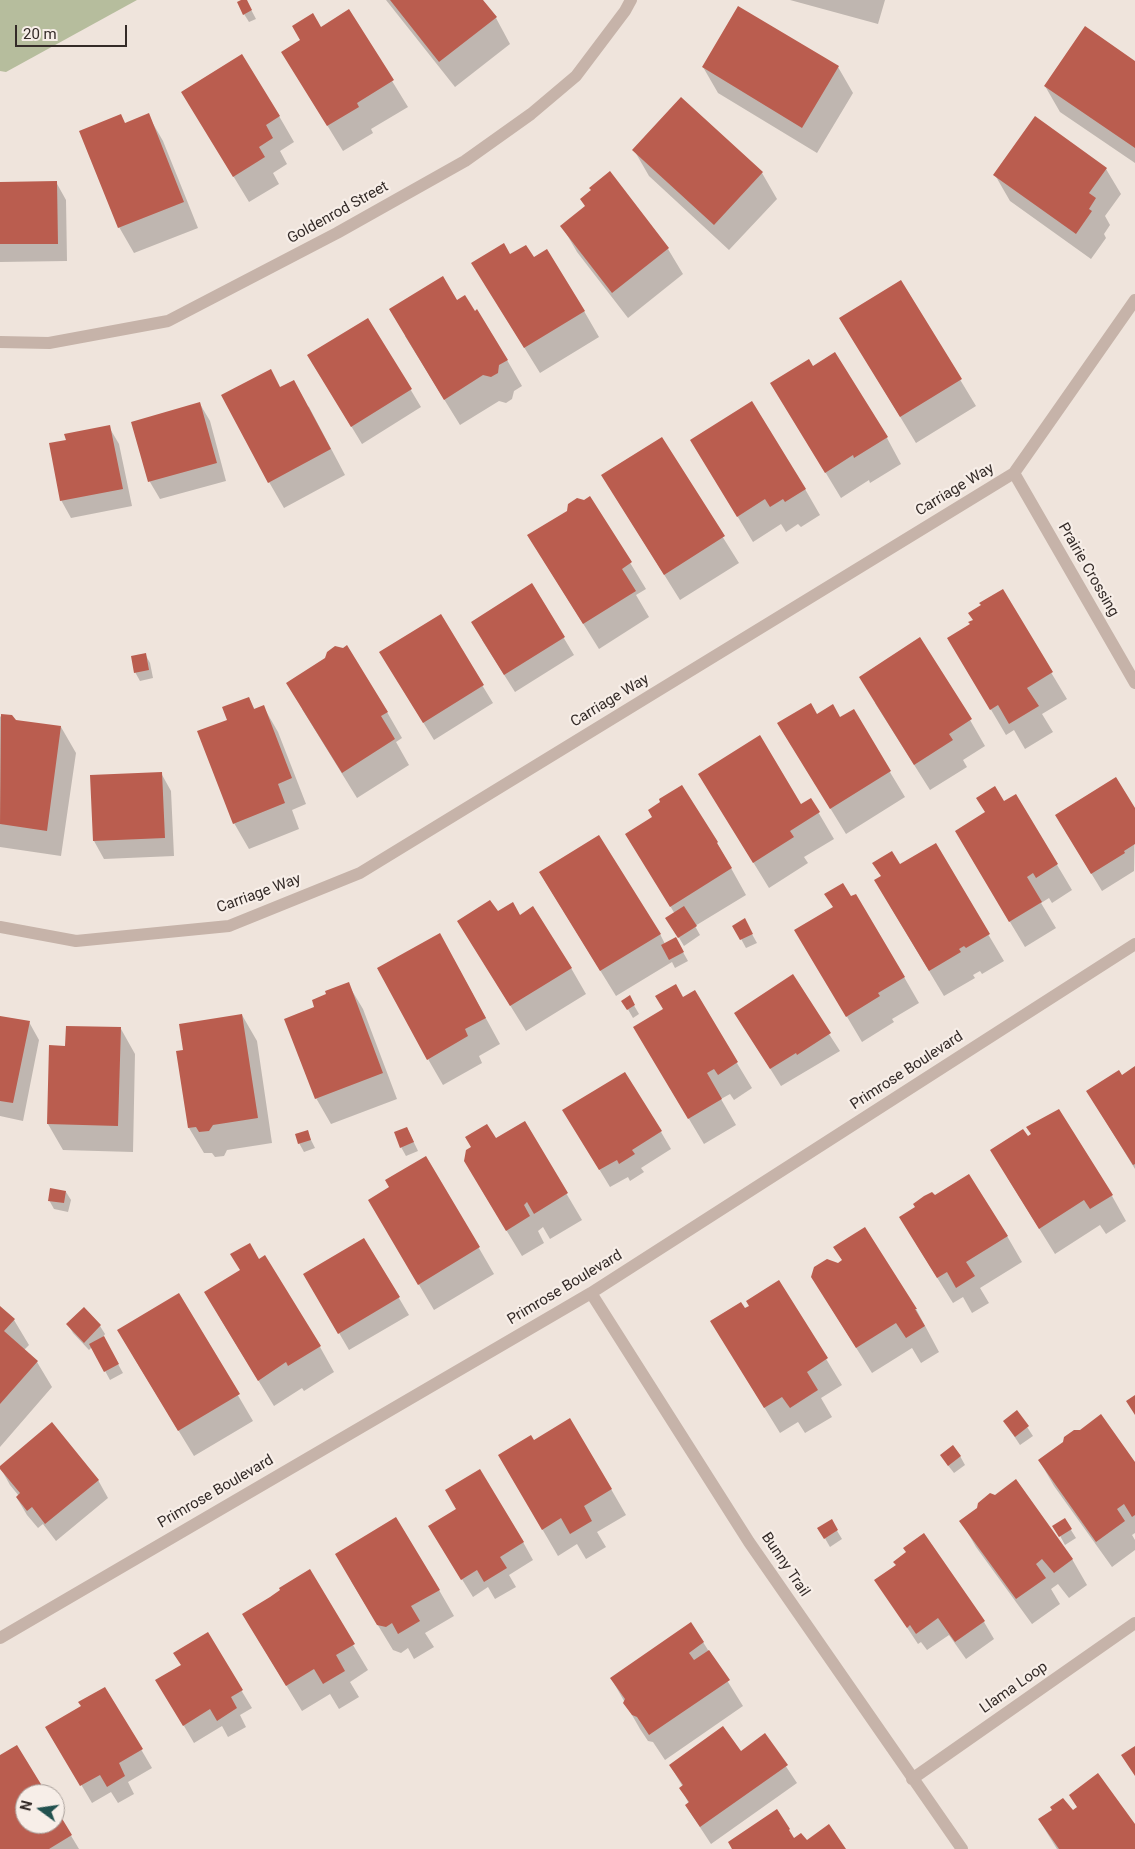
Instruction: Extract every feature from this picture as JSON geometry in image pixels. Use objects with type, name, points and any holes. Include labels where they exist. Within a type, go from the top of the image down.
[{"type":"street","name":"Goldenrod Street","points":[[0,342],[49,343],[168,321],[337,233],[465,161],[531,114],[576,76],[625,11],[631,0]]},
{"type":"street","name":"Carriage Way","points":[[0,926],[76,941],[229,926],[360,873],[1014,473],[1135,300]]},
{"type":"street","name":"Prairie Crossing","points":[[1014,473],[1135,683]]},
{"type":"street","name":"Primrose Boulevard","points":[[2,1632],[591,1293],[1135,944]]},
{"type":"street","name":"Bunny Trail","points":[[591,1293],[749,1542],[962,1849]]},
{"type":"street","name":"Llama Loop","points":[[912,1779],[1135,1623]]},
{"type":"green space","points":[[0,0],[137,0],[6,72],[0,71]]},
{"type":"building","points":[[247,0],[252,10],[243,15],[237,2]]},
{"type":"building","points":[[390,0],[483,0],[497,17],[439,62]]},
{"type":"building","points":[[738,6],[839,66],[802,128],[702,67]]},
{"type":"building","points":[[349,9],[394,80],[357,103],[359,107],[327,126],[281,52],[300,40],[292,26],[313,13],[321,27]]},
{"type":"building","points":[[1085,26],[1135,61],[1135,148],[1044,86]]},
{"type":"building","points":[[242,54],[280,116],[266,125],[273,138],[259,147],[265,157],[233,177],[181,92]]},
{"type":"building","points":[[681,97],[763,172],[714,225],[632,150]]},
{"type":"building","points":[[149,113],[184,202],[118,228],[79,131],[121,114],[125,123]]},
{"type":"building","points":[[1035,116],[1107,168],[1089,193],[1096,198],[1089,209],[1092,211],[1076,234],[993,175]]},
{"type":"building","points":[[610,171],[669,248],[612,293],[560,226],[585,206],[580,199],[591,190],[589,188]]},
{"type":"building","points":[[57,181],[58,244],[0,244],[0,182]]},
{"type":"building","points":[[504,243],[510,254],[526,245],[534,257],[547,249],[585,311],[524,348],[471,263]]},
{"type":"building","points":[[443,276],[457,300],[465,295],[475,311],[477,309],[508,360],[499,365],[498,373],[491,377],[483,375],[444,400],[389,309]]},
{"type":"building","points":[[901,280],[962,379],[900,417],[839,318]]},
{"type":"building","points":[[368,318],[412,389],[351,427],[307,355]]},
{"type":"building","points":[[835,352],[888,437],[854,458],[853,455],[825,473],[770,383],[809,359],[813,366]]},
{"type":"building","points":[[271,369],[280,387],[294,380],[331,449],[268,483],[221,395]]},
{"type":"building","points":[[752,401],[806,489],[785,502],[783,499],[770,507],[765,499],[737,517],[690,440]]},
{"type":"building","points":[[200,402],[217,463],[148,482],[131,422]]},
{"type":"building","points":[[110,425],[123,489],[60,501],[49,443],[66,440],[64,434]]},
{"type":"building","points":[[662,437],[725,536],[664,575],[601,475]]},
{"type":"building","points":[[590,496],[632,562],[622,569],[636,591],[583,624],[527,535],[567,511],[568,504],[577,498],[584,500]]},
{"type":"building","points":[[532,583],[565,637],[504,675],[471,622]]},
{"type":"building","points":[[1003,589],[1053,672],[1027,688],[1039,706],[1009,724],[998,705],[990,710],[947,638],[970,624],[968,622],[973,620],[968,613],[981,605],[979,603]]},
{"type":"building","points":[[441,614],[484,685],[423,723],[379,652]]},
{"type":"building","points":[[920,637],[972,719],[949,734],[953,740],[914,765],[859,677]]},
{"type":"building","points":[[347,645],[388,712],[381,716],[395,739],[342,773],[286,683],[325,658],[327,652],[335,646],[343,648]]},
{"type":"building","points":[[146,653],[149,670],[134,673],[131,656]]},
{"type":"building","points":[[249,697],[254,709],[264,705],[292,778],[278,784],[285,803],[233,824],[197,731],[227,720],[222,707]]},
{"type":"building","points":[[811,703],[817,714],[833,704],[840,717],[854,709],[891,771],[830,809],[777,723]]},
{"type":"building","points":[[1,714],[12,715],[16,720],[61,726],[47,831],[0,824]]},
{"type":"building","points":[[760,735],[801,804],[811,798],[820,812],[790,831],[794,837],[753,863],[698,774]]},
{"type":"building","points":[[162,772],[165,838],[93,841],[90,775]]},
{"type":"building","points":[[1116,777],[1135,808],[1135,844],[1124,851],[1125,853],[1091,874],[1055,815]]},
{"type":"building","points":[[682,785],[732,868],[670,907],[625,834],[652,817],[648,810],[660,802],[659,799]]},
{"type":"building","points":[[995,786],[1004,801],[1016,794],[1058,864],[1036,878],[1033,873],[1027,877],[1042,902],[1009,922],[955,831],[985,812],[976,798]]},
{"type":"building","points":[[599,835],[661,934],[600,971],[539,872]]},
{"type":"building","points":[[936,843],[990,934],[966,948],[964,946],[959,949],[961,952],[929,971],[874,880],[881,876],[872,863],[892,851],[900,864]]},
{"type":"building","points":[[843,883],[851,896],[856,894],[905,977],[878,993],[880,996],[846,1017],[794,930],[833,907],[824,894]]},
{"type":"building","points":[[490,900],[498,911],[513,902],[520,915],[533,906],[572,968],[510,1006],[457,921]]},
{"type":"building","points":[[684,906],[697,926],[678,938],[665,918]]},
{"type":"building","points":[[745,918],[753,934],[740,940],[732,926]]},
{"type":"building","points":[[440,933],[486,1018],[465,1029],[468,1036],[427,1060],[377,968]]},
{"type":"building","points":[[676,937],[684,952],[669,960],[661,945]]},
{"type":"building","points":[[793,974],[831,1033],[797,1055],[796,1053],[770,1069],[734,1013]]},
{"type":"building","points":[[349,982],[383,1073],[315,1099],[284,1019],[314,1007],[312,1000],[326,994],[325,991]]},
{"type":"building","points":[[676,984],[683,997],[695,990],[738,1062],[718,1075],[714,1069],[707,1073],[722,1099],[688,1119],[633,1027],[663,1009],[655,996]]},
{"type":"building","points":[[630,995],[635,1005],[627,1010],[621,1001]]},
{"type":"building","points":[[242,1014],[258,1118],[213,1125],[209,1131],[199,1132],[196,1127],[188,1128],[176,1051],[183,1050],[179,1024]]},
{"type":"building","points":[[0,1016],[30,1021],[13,1103],[0,1101]]},
{"type":"building","points":[[66,1026],[121,1027],[118,1126],[47,1124],[49,1045],[65,1046]]},
{"type":"building","points":[[1135,1066],[1135,1164],[1133,1165],[1086,1091],[1119,1070],[1122,1075]]},
{"type":"building","points":[[625,1072],[662,1131],[632,1150],[635,1154],[619,1164],[617,1160],[599,1170],[562,1110]]},
{"type":"building","points":[[1059,1109],[1113,1195],[1090,1209],[1084,1200],[1039,1229],[990,1150],[1023,1129],[1028,1136],[1031,1134],[1026,1127]]},
{"type":"building","points":[[525,1121],[568,1193],[534,1214],[527,1202],[524,1205],[530,1216],[506,1231],[464,1161],[466,1150],[471,1147],[465,1137],[487,1124],[496,1138]]},
{"type":"building","points":[[407,1127],[414,1142],[400,1148],[394,1132]]},
{"type":"building","points":[[308,1130],[311,1140],[298,1144],[295,1134]]},
{"type":"building","points":[[426,1156],[480,1247],[418,1285],[368,1200],[389,1187],[385,1180]]},
{"type":"building","points":[[969,1174],[1008,1236],[966,1262],[975,1276],[956,1288],[947,1272],[937,1278],[899,1217],[915,1207],[913,1204],[924,1196],[932,1192],[935,1195]]},
{"type":"building","points":[[50,1188],[66,1191],[64,1203],[48,1201]]},
{"type":"building","points":[[865,1227],[917,1309],[915,1309],[925,1326],[906,1338],[896,1323],[856,1348],[811,1277],[814,1267],[827,1259],[838,1263],[842,1260],[833,1247]]},
{"type":"building","points":[[364,1238],[400,1297],[338,1334],[303,1274]]},
{"type":"building","points":[[250,1243],[259,1259],[265,1255],[321,1346],[288,1366],[286,1362],[258,1381],[204,1292],[240,1270],[230,1254]]},
{"type":"building","points":[[779,1280],[828,1358],[807,1372],[818,1390],[790,1408],[782,1397],[764,1408],[710,1321],[741,1302],[745,1308],[749,1306],[746,1301]]},
{"type":"building","points":[[179,1293],[240,1394],[178,1431],[117,1330]]},
{"type":"building","points":[[0,1306],[15,1319],[4,1331],[38,1361],[0,1404]]},
{"type":"building","points":[[84,1307],[101,1325],[84,1343],[66,1324]]},
{"type":"building","points":[[104,1336],[119,1364],[104,1372],[89,1344]]},
{"type":"building","points":[[1135,1395],[1135,1415],[1126,1401]]},
{"type":"building","points":[[1017,1410],[1029,1426],[1015,1437],[1003,1421]]},
{"type":"building","points":[[1101,1414],[1135,1462],[1135,1515],[1132,1517],[1124,1504],[1117,1509],[1125,1521],[1096,1542],[1038,1460],[1063,1442],[1064,1437],[1074,1430],[1080,1430]]},
{"type":"building","points":[[570,1418],[612,1489],[584,1506],[592,1521],[570,1534],[561,1518],[542,1530],[498,1455],[531,1435],[534,1440]]},
{"type":"building","points":[[52,1422],[99,1480],[45,1524],[32,1507],[27,1511],[16,1497],[20,1493],[0,1469],[0,1466]]},
{"type":"building","points":[[953,1445],[961,1456],[948,1466],[940,1455]]},
{"type":"building","points":[[480,1469],[524,1542],[500,1557],[507,1568],[484,1582],[477,1570],[461,1580],[428,1526],[456,1509],[445,1490]]},
{"type":"building","points":[[1016,1479],[1073,1559],[1054,1573],[1042,1559],[1036,1564],[1046,1578],[1016,1599],[959,1521],[977,1508],[978,1503],[990,1493],[995,1495]]},
{"type":"building","points":[[396,1517],[440,1590],[411,1606],[420,1621],[398,1634],[392,1623],[386,1627],[377,1625],[335,1554]]},
{"type":"building","points":[[1065,1518],[1072,1529],[1059,1537],[1052,1526]]},
{"type":"building","points":[[832,1519],[838,1530],[824,1539],[817,1528]]},
{"type":"building","points":[[924,1533],[985,1621],[955,1642],[938,1618],[916,1634],[910,1625],[907,1628],[874,1580],[896,1565],[893,1562],[906,1552],[903,1548]]},
{"type":"building","points":[[310,1569],[355,1644],[336,1655],[345,1671],[323,1684],[314,1669],[286,1686],[242,1614]]},
{"type":"building","points":[[691,1622],[704,1642],[689,1653],[694,1660],[709,1650],[730,1680],[649,1735],[637,1717],[632,1715],[623,1703],[625,1699],[610,1678]]},
{"type":"building","points":[[208,1632],[243,1690],[231,1697],[237,1708],[217,1721],[210,1709],[183,1726],[155,1680],[181,1665],[173,1653]]},
{"type":"building","points":[[105,1687],[143,1749],[119,1763],[125,1776],[107,1787],[100,1775],[80,1786],[45,1727],[81,1706],[78,1702]]},
{"type":"building","points":[[723,1726],[741,1751],[765,1733],[788,1765],[700,1827],[685,1805],[689,1802],[679,1788],[683,1785],[669,1765]]},
{"type":"building","points":[[17,1745],[41,1784],[15,1784],[15,1834],[65,1834],[65,1823],[72,1835],[49,1849],[0,1849],[0,1755]]},
{"type":"building","points":[[1135,1746],[1135,1776],[1121,1755]]},
{"type":"building","points":[[1098,1773],[1135,1824],[1135,1849],[1059,1849],[1038,1819],[1052,1810],[1050,1807],[1063,1798],[1073,1810],[1077,1807],[1069,1795]]},
{"type":"building","points":[[777,1809],[794,1838],[801,1833],[807,1840],[829,1824],[846,1849],[732,1849],[728,1842]]}]
